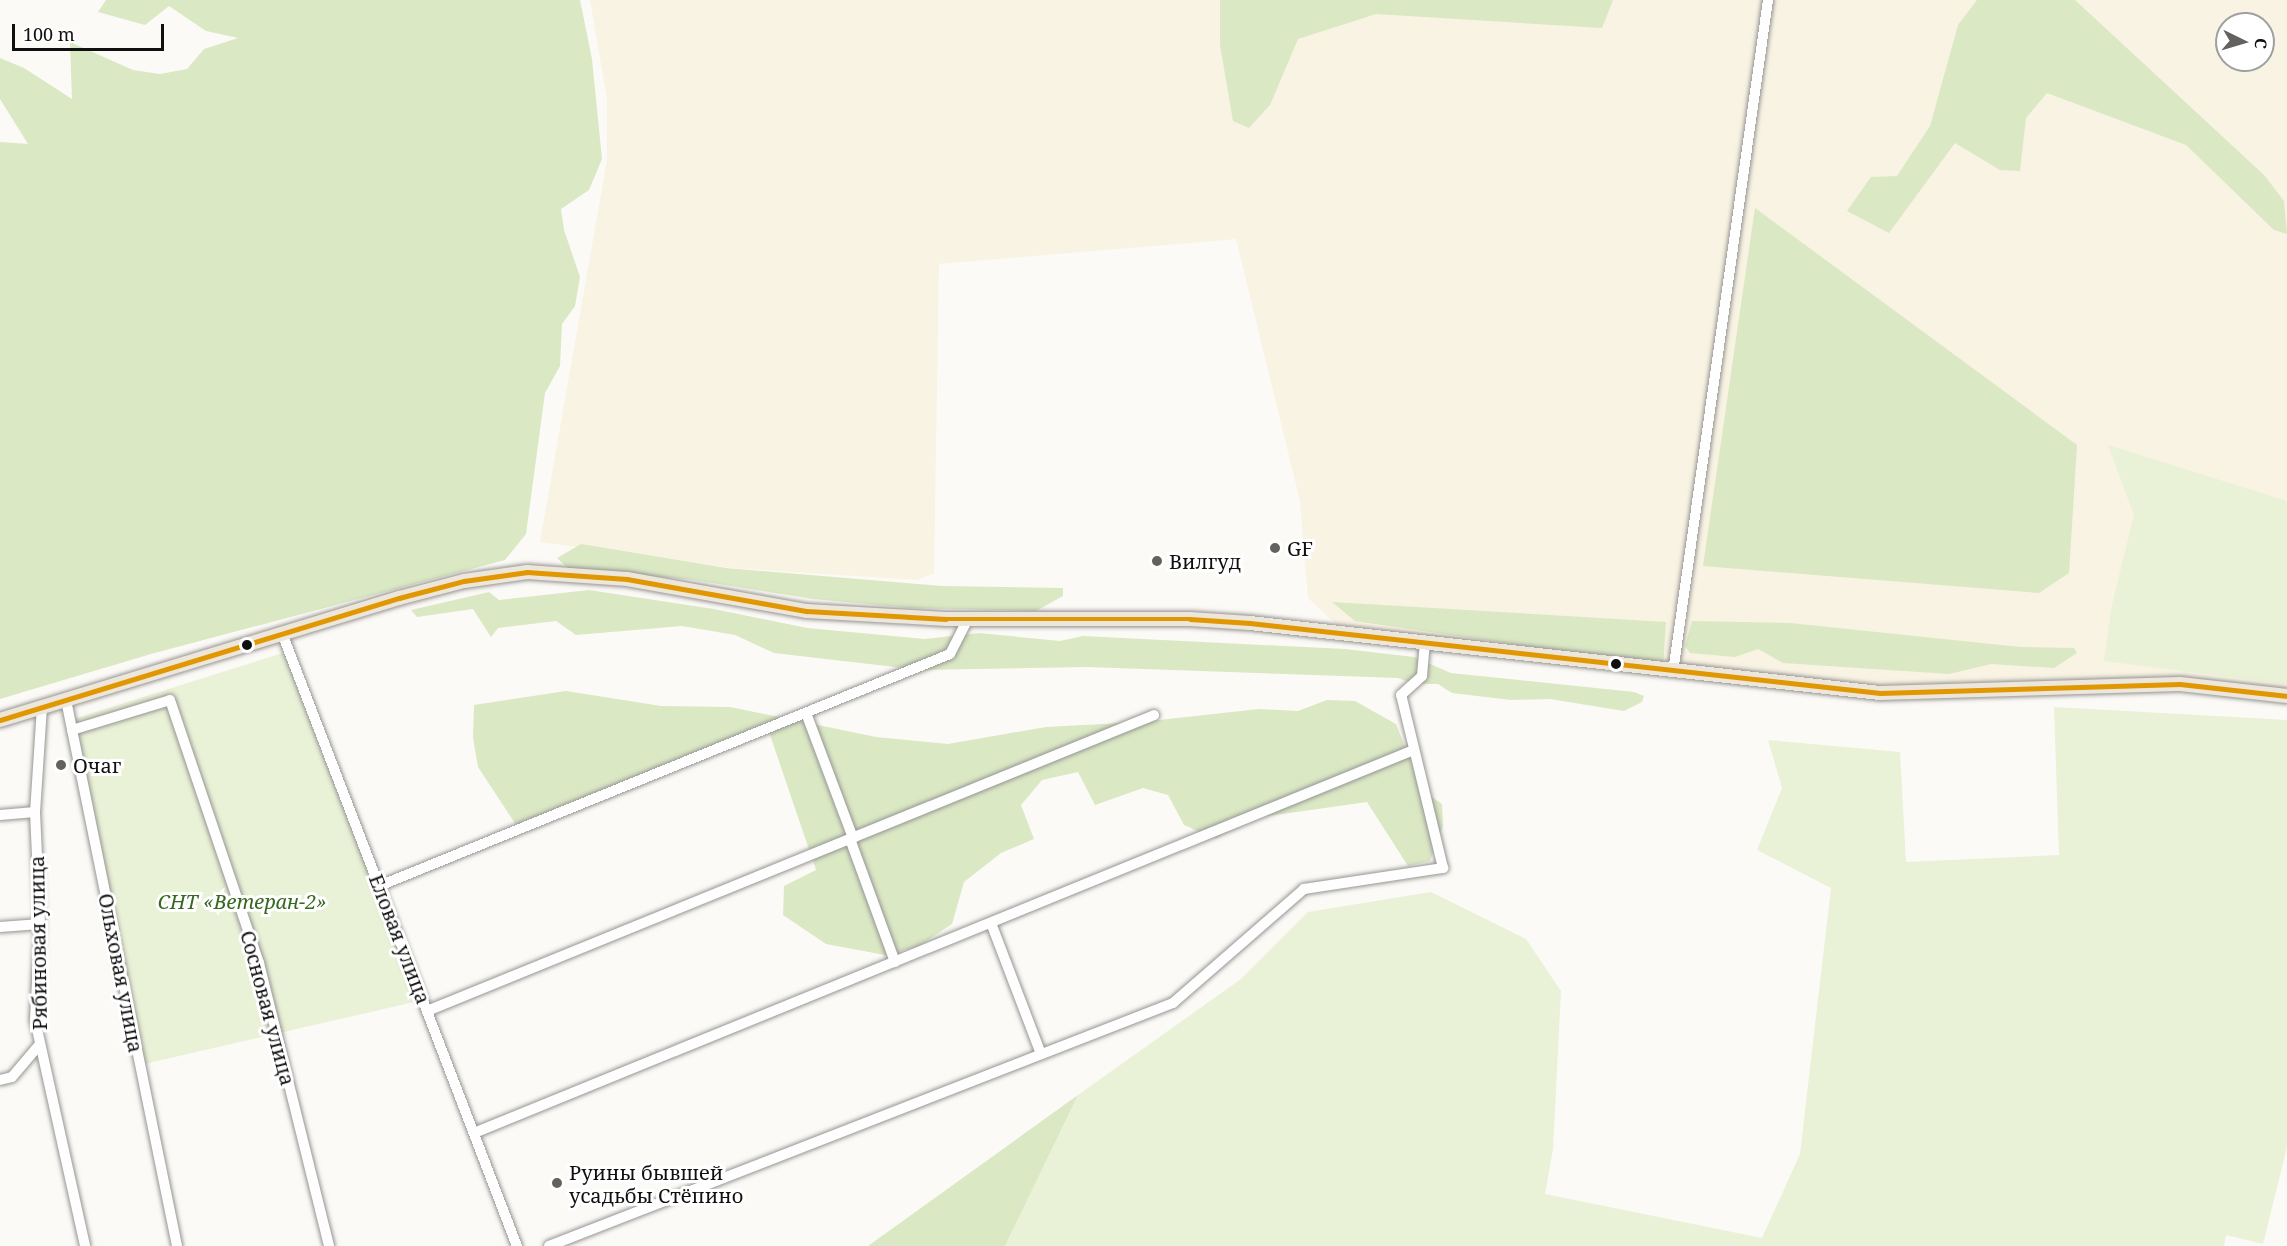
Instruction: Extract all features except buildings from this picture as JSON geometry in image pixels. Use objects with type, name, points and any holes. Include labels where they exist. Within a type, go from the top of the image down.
[{"type":"main road","points":[[0,720],[282,633],[464,581],[527,572],[627,579],[807,611],[968,619],[1190,619],[1425,642],[1673,672],[1880,693],[2180,684],[2287,696]]},
{"type":"street","points":[[1673,672],[1768,0]]},
{"type":"street","points":[[379,886],[950,654],[968,619]]},
{"type":"street","name":"Еловая улица","points":[[282,633],[517,1246]]},
{"type":"street","points":[[549,1246],[1173,1003],[1304,889],[1443,868],[1401,695],[1422,676],[1425,642]]},
{"type":"street","name":"Ольховая улица","points":[[66,700],[177,1246]]},
{"type":"street","name":"Сосновая улица","points":[[72,730],[171,700],[259,963],[329,1246]]},
{"type":"street","name":"Рябиновая улица","points":[[42,707],[35,812],[40,924],[35,1020],[85,1246]]},
{"type":"street","points":[[806,712],[895,962]]},
{"type":"street","points":[[427,1011],[1154,716]]},
{"type":"street","points":[[474,1133],[1414,750]]},
{"type":"street","points":[[0,815],[35,812]]},
{"type":"street","points":[[991,923],[1041,1054]]},
{"type":"street","points":[[0,927],[40,924]]},
{"type":"street","points":[[0,1080],[12,1077],[40,1044]]},
{"type":"shaded area","points":[[590,0],[2287,0],[2287,691],[2177,677],[1878,686],[1668,668],[1336,624],[1308,598],[1300,501],[1236,239],[939,264],[934,573],[918,580],[732,568],[540,542],[607,160],[607,99]]},
{"type":"green space","points":[[106,0],[580,0],[592,59],[602,159],[589,190],[561,209],[564,230],[580,277],[575,306],[562,324],[560,366],[545,393],[526,534],[505,560],[151,654],[0,699],[0,142],[28,144],[0,99],[0,58],[24,68],[72,99],[70,42],[133,70],[160,74],[187,69],[204,49],[238,38],[206,31],[169,6],[145,25],[98,12]]},
{"type":"green space","points":[[1220,0],[1613,0],[1602,28],[1376,14],[1298,39],[1270,105],[1249,128],[1233,121],[1220,45]]},
{"type":"green space","points":[[1977,0],[2075,0],[2264,175],[2284,201],[2287,234],[2274,230],[2186,145],[2047,93],[2026,118],[2020,171],[2000,170],[1955,143],[1889,233],[1847,211],[1871,177],[1897,176],[1930,126],[1958,25]]},
{"type":"green space","points":[[1755,208],[2077,445],[2069,573],[2039,593],[1703,566]]},
{"type":"green space","points":[[2108,445],[2287,501],[2287,684],[2104,661],[2112,605],[2134,515]]},
{"type":"green space","points":[[581,544],[726,568],[942,586],[1063,588],[1063,596],[1036,611],[911,608],[813,599],[693,580],[568,568],[557,558]]},
{"type":"green space","points":[[589,590],[714,609],[807,628],[925,639],[979,633],[1060,641],[1083,636],[1345,649],[1414,657],[1451,673],[1634,692],[1644,696],[1642,702],[1624,711],[1550,699],[1511,700],[1452,693],[1438,684],[1414,684],[1398,678],[1087,667],[921,670],[774,653],[735,635],[682,626],[576,635],[556,621],[498,628],[491,637],[473,609],[417,617],[411,610],[489,592],[499,600]]},
{"type":"green space","points":[[1332,602],[1666,622],[1663,666],[1355,621]]},
{"type":"green space","points":[[1692,621],[1790,623],[2020,647],[2074,648],[2077,653],[2054,668],[1991,664],[1949,674],[1783,663],[1758,649],[1735,657],[1690,653],[1685,646]]},
{"type":"green space","name":"СНТ «Ветеран-2»","points":[[289,651],[423,1000],[140,1065],[70,720]]},
{"type":"green space","points":[[566,691],[661,706],[730,707],[876,737],[948,744],[1046,727],[1141,722],[1259,709],[1298,711],[1327,700],[1355,701],[1396,724],[1422,790],[1442,804],[1443,826],[1430,861],[1408,866],[1367,802],[1248,819],[1216,839],[1184,825],[1168,795],[1143,788],[1095,805],[1078,772],[1042,780],[1021,805],[1034,839],[1001,853],[964,882],[952,924],[919,946],[885,955],[826,944],[783,915],[784,886],[816,870],[768,729],[516,825],[478,767],[473,738],[474,705]]},
{"type":"green space","points":[[2054,707],[2287,720],[2287,1147],[2263,1244],[2226,1235],[2224,1246],[1005,1246],[1078,1095],[1241,979],[1308,912],[1431,892],[1526,939],[1561,991],[1553,1149],[1545,1194],[1762,1238],[1800,1154],[1831,888],[1757,850],[1782,788],[1768,740],[1900,752],[1906,862],[2059,855]]},
{"type":"green space","points":[[1078,1095],[1005,1246],[868,1246]]},
{"type":"transit line","points":[[0,720],[399,598],[464,581],[527,572],[627,579],[807,611],[946,619],[1190,619],[1250,623],[1880,693],[2180,684],[2287,696]]},
{"type":"place","name":"GF","points":[[1275,548]]},
{"type":"place","name":"Вилгуд","points":[[1157,561]]},
{"type":"place","name":"Очаг","points":[[61,765]]},
{"type":"place","name":"Руины бывшей усадьбы Стёпино","points":[[557,1183]]}]
